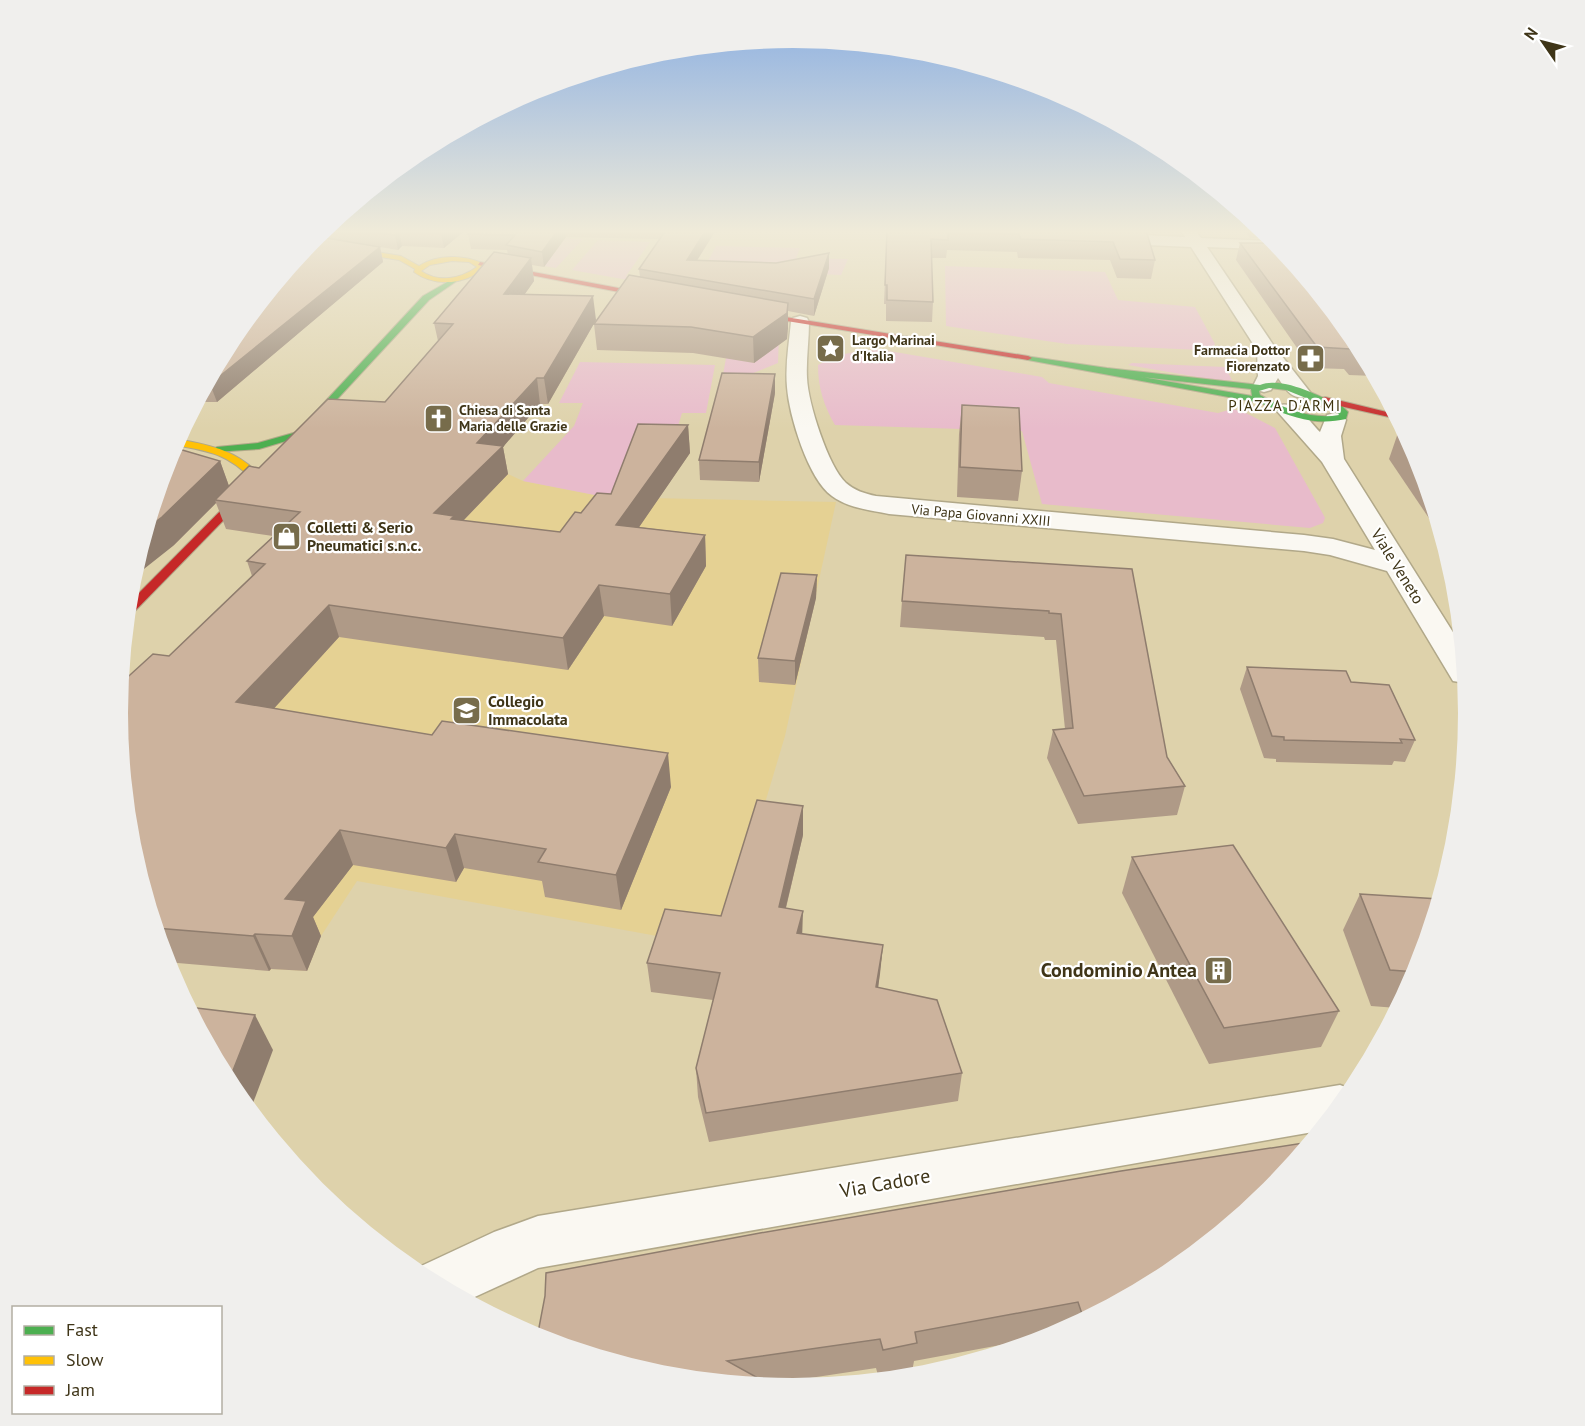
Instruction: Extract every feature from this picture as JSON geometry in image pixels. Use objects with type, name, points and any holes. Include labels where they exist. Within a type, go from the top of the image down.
[{"type":"street","points":[[650,297],[671,300]]},
{"type":"street","points":[[1232,297],[1267,350],[1268,376],[1280,395],[1312,419],[1391,424]]},
{"type":"street","points":[[284,451],[426,298]]},
{"type":"street","points":[[730,310],[1107,371],[1280,395],[1387,415]]},
{"type":"street","name":"Via Papa Giovanni XXIII","points":[[800,322],[797,388],[814,445],[826,474],[838,489],[850,495],[889,506],[1304,543],[1333,547],[1399,566]]},
{"type":"street","name":"Viale Veneto","points":[[1267,350],[1280,395],[1332,459],[1455,659]]},
{"type":"street","points":[[1280,395],[1344,412],[1343,417],[1335,420]]},
{"type":"street","points":[[1332,459],[1330,436],[1335,420]]},
{"type":"street","points":[[185,444],[215,450],[245,451],[261,448],[300,434]]},
{"type":"street","points":[[215,450],[241,461],[258,479]]},
{"type":"street","points":[[137,602],[270,466]]},
{"type":"street","name":"Via Papa Giovanni XXIII","points":[[1304,543],[1335,537],[1348,531],[1366,514]]},
{"type":"street","name":"Via Cadore","points":[[448,1281],[538,1242],[1327,1108]]},
{"type":"shaded area","points":[[946,297],[1116,297],[1118,300],[1195,307],[1215,344],[1211,348],[1201,350],[1067,344],[946,326]]},
{"type":"shaded area","points":[[779,333],[778,363],[721,386],[726,358]]},
{"type":"shaded area","points":[[883,350],[1042,377],[1049,383],[1218,413],[1232,409],[1244,412],[1275,428],[1325,518],[1323,523],[1310,528],[1042,504],[1022,431],[835,425],[822,396],[818,365],[849,353]]},
{"type":"shaded area","points":[[580,362],[715,365],[706,413],[682,413],[670,451],[623,498],[605,497],[523,481],[574,426],[583,403],[559,403]]},
{"type":"shaded area","points":[[1132,363],[1225,367],[1232,380],[1215,380],[1128,365]]},
{"type":"shaded area","name":"Collegio Immacolata","points":[[508,474],[523,481],[605,497],[836,502],[785,736],[728,927],[668,938],[357,881],[321,936],[307,971],[272,969],[269,971],[168,686]]},
{"type":"building","points":[[275,297],[319,297],[219,377]]},
{"type":"building","points":[[456,297],[593,297],[544,378],[537,378],[477,443],[503,446],[434,513],[454,516],[451,519],[560,532],[575,512],[581,513],[597,493],[611,494],[638,424],[688,425],[616,525],[705,535],[670,594],[599,585],[563,638],[329,605],[236,702],[432,735],[442,721],[668,753],[616,875],[538,862],[546,849],[455,834],[446,848],[340,830],[285,899],[306,901],[292,936],[255,934],[253,936],[164,929],[140,843],[133,800],[129,756],[129,676],[153,654],[169,656],[265,564],[247,561],[300,512],[215,500],[249,466],[259,468],[328,399],[385,402],[453,324],[434,323]]},
{"type":"building","points":[[614,297],[751,297],[788,303],[787,313],[753,337],[691,327],[594,324]]},
{"type":"building","points":[[887,297],[933,297],[933,302],[887,300]]},
{"type":"building","points":[[1280,297],[1310,297],[1348,349],[1317,347]]},
{"type":"building","points":[[722,373],[775,374],[759,462],[699,460]]},
{"type":"building","points":[[962,405],[1019,408],[1022,471],[960,467]]},
{"type":"building","points":[[182,450],[220,461],[156,521]]},
{"type":"building","points":[[906,555],[1132,569],[1167,757],[1185,786],[1084,796],[1053,730],[1073,728],[1061,614],[1049,613],[1049,611],[902,601]]},
{"type":"building","points":[[781,573],[817,575],[795,661],[758,658]]},
{"type":"building","points":[[1247,667],[1346,671],[1351,682],[1389,685],[1415,740],[1400,739],[1402,743],[1284,740],[1284,737],[1272,736]]},
{"type":"building","points":[[757,800],[803,806],[779,907],[803,911],[797,933],[883,945],[876,987],[937,1000],[962,1073],[706,1113],[696,1068],[720,973],[647,963],[665,909],[721,916]]},
{"type":"building","points":[[1233,845],[1339,1011],[1224,1028],[1132,857]]},
{"type":"building","points":[[1360,894],[1431,898],[1405,971],[1390,970]]},
{"type":"building","points":[[197,1008],[255,1015],[233,1071]]},
{"type":"building","points":[[1298,1144],[1263,1183],[1197,1241],[1125,1289],[1081,1312],[1078,1302],[915,1332],[917,1343],[883,1350],[880,1339],[727,1361],[756,1377],[663,1365],[579,1343],[539,1327],[545,1296],[546,1273],[760,1233],[1121,1171]]},
{"type":"traffic: fast","points":[[302,432],[428,297]]},
{"type":"traffic: fast","points":[[1028,358],[1107,371]]},
{"type":"traffic: fast","points":[[1258,387],[1107,371],[1142,380],[1267,401]]},
{"type":"traffic: fast","points":[[1268,385],[1288,388],[1339,408],[1344,412],[1343,417],[1320,419],[1287,412],[1256,396],[1254,390],[1268,385]]},
{"type":"traffic: fast","points":[[217,450],[259,446],[300,434]]},
{"type":"traffic: slow","points":[[185,444],[212,449],[230,456],[239,461],[258,479]]},
{"type":"traffic: jam","points":[[653,297],[661,298]]},
{"type":"traffic: jam","points":[[744,312],[1028,358]]},
{"type":"traffic: jam","points":[[1325,400],[1387,415]]},
{"type":"traffic: jam","points":[[137,602],[253,484]]},
{"type":"place","name":"Largo Marinai d'Italia","points":[[831,348]]},
{"type":"place","name":"Farmacia Dottor Fiorenzato","points":[[1311,358]]},
{"type":"place","name":"Chiesa di Santa Maria delle Grazie","points":[[438,418]]},
{"type":"place","name":"Colletti & Serio Pneumatici s.n.c.","points":[[286,536]]},
{"type":"place","name":"Collegio Immacolata","points":[[467,710]]},
{"type":"place","name":"Condominio Antea","points":[[1218,970]]},
{"type":"district","name":"PIAZZA D'ARMI","points":[[1285,405]]}]
